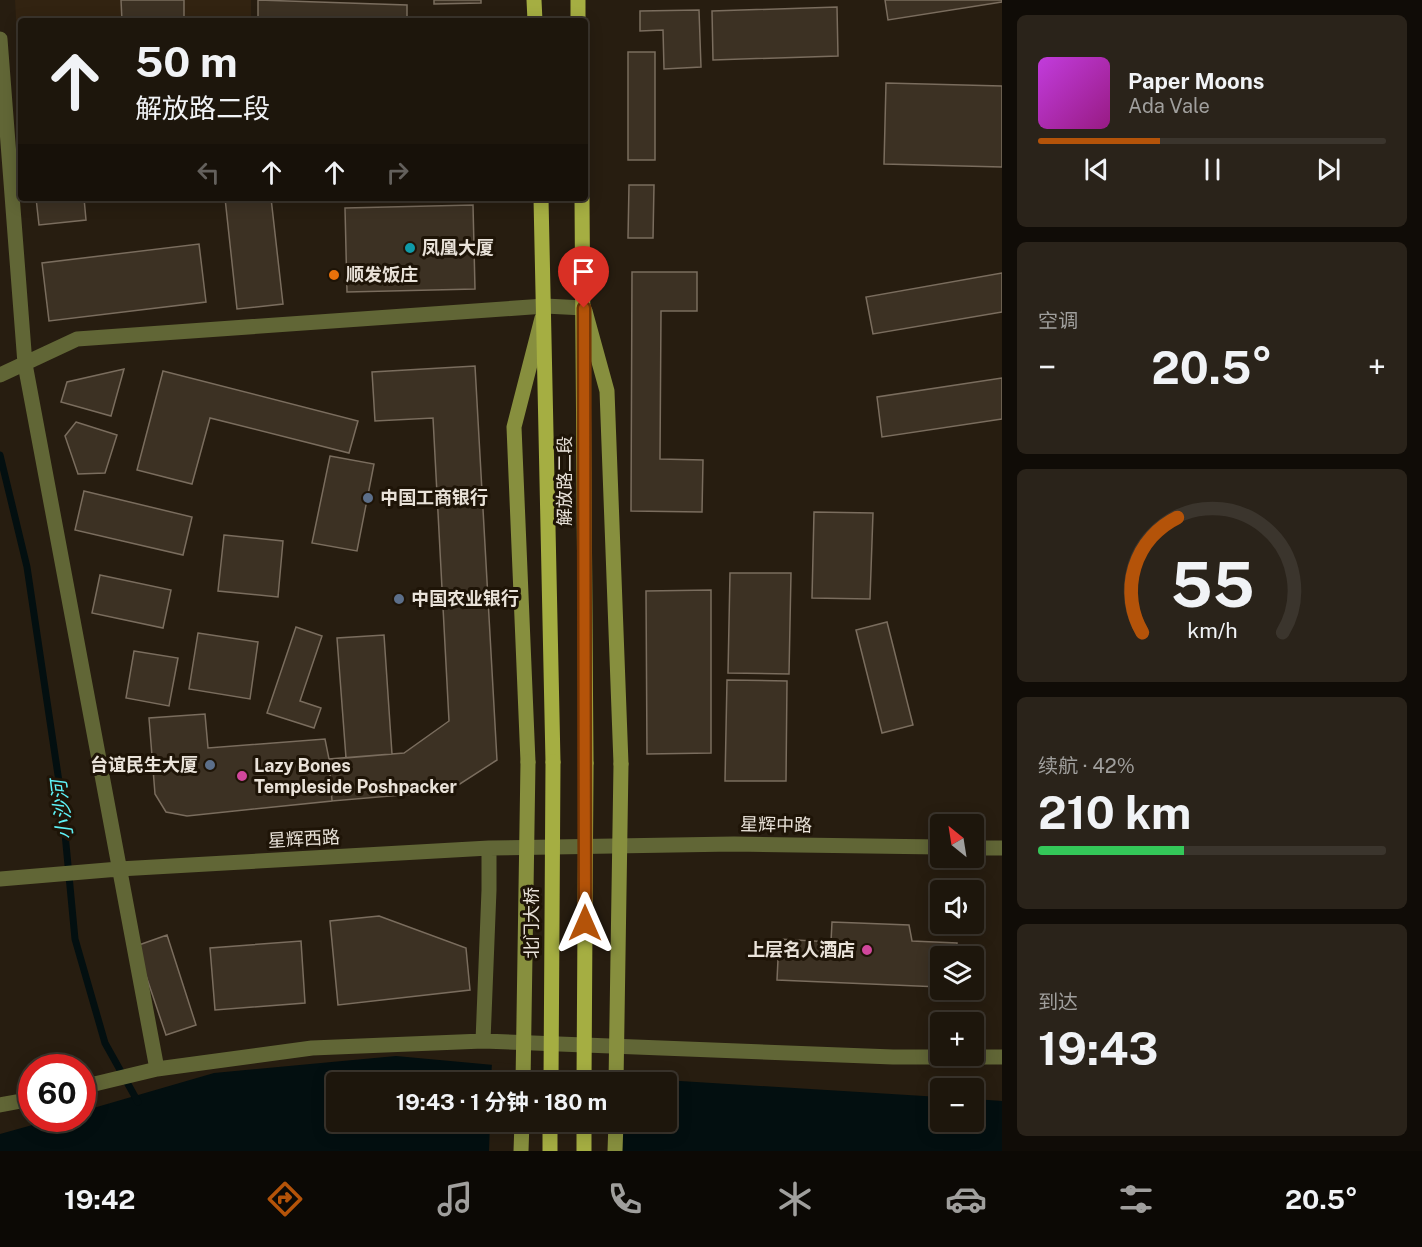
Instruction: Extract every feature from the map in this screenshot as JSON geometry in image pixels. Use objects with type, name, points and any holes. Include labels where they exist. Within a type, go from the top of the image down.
[{"type":"main road","points":[[534,0],[535,18]]},
{"type":"main road","points":[[578,0],[579,18]]},
{"type":"main road","name":"解放路二段","points":[[541,201],[553,762]]},
{"type":"main road","name":"解放路二段","points":[[582,201],[586,763],[584,1072]]},
{"type":"main road","name":"北门大桥","points":[[551,1072],[553,762]]},
{"type":"main road","points":[[550,1132],[550,1151]]},
{"type":"main road","points":[[584,1132],[584,1151]]},
{"type":"street","points":[[0,39],[25,364],[157,1069]]},
{"type":"street","points":[[523,1072],[528,762],[514,427],[545,306]]},
{"type":"street","points":[[3,373],[77,339],[545,306],[584,308],[607,391],[621,764],[616,1072]]},
{"type":"street","name":"星辉中路","points":[[611,846],[734,844],[930,847]]},
{"type":"street","name":"星辉西路","points":[[0,879],[119,869],[489,848],[611,846]]},
{"type":"street","points":[[483,1041],[489,848]]},
{"type":"street","points":[[984,848],[1002,848]]},
{"type":"street","points":[[96,1084],[157,1069],[312,1048],[483,1041],[893,1057],[1002,1058]]},
{"type":"street","points":[[0,1105],[18,1102]]},
{"type":"street","points":[[521,1151],[522,1132]]},
{"type":"street","points":[[615,1151],[616,1132]]},
{"type":"shaded area","points":[[15,0],[251,0],[251,18],[18,18],[18,56]]},
{"type":"shaded area","points":[[396,1056],[571,1072],[326,1072],[326,1132],[677,1132],[677,1081],[930,1096],[930,1132],[984,1132],[984,1100],[1002,1101],[1002,1151],[0,1151],[0,1134],[18,1129],[18,1132],[96,1132],[96,1107],[214,1073]]},
{"type":"pier","points":[[492,1062],[603,1072],[492,1072]]},
{"type":"pier","points":[[490,1132],[623,1132],[622,1151],[489,1151]]},
{"type":"building","points":[[121,0],[184,0],[184,18],[122,18]]},
{"type":"building","points":[[258,0],[407,5],[407,18],[258,18]]},
{"type":"building","points":[[434,0],[481,0],[481,3],[434,4]]},
{"type":"building","points":[[885,0],[1002,0],[1002,2],[888,20]]},
{"type":"building","points":[[837,7],[838,56],[713,60],[712,11]]},
{"type":"building","points":[[699,10],[701,67],[664,69],[663,30],[640,31],[640,11]]},
{"type":"building","points":[[628,52],[655,52],[655,160],[628,160]]},
{"type":"building","points":[[886,83],[1002,86],[1002,167],[884,164]]},
{"type":"building","points":[[629,185],[654,185],[653,238],[628,238]]},
{"type":"building","points":[[36,201],[84,201],[86,220],[39,225]]},
{"type":"building","points":[[225,201],[271,201],[283,304],[237,309]]},
{"type":"building","name":"凤凰大厦","points":[[473,205],[475,289],[347,292],[345,208]]},
{"type":"building","points":[[199,244],[206,302],[49,321],[42,263]]},
{"type":"building","points":[[632,272],[697,272],[697,311],[661,311],[660,459],[703,460],[702,512],[631,511]]},
{"type":"building","points":[[1002,273],[1002,312],[873,334],[866,297]]},
{"type":"building","points":[[475,366],[497,760],[449,791],[332,801],[329,759],[404,753],[449,721],[433,418],[375,421],[372,372]]},
{"type":"building","points":[[124,369],[111,416],[61,402],[67,382]]},
{"type":"building","points":[[163,371],[358,421],[349,453],[210,418],[192,484],[137,470]]},
{"type":"building","points":[[1002,378],[1002,419],[882,437],[877,397]]},
{"type":"building","points":[[76,422],[117,435],[105,473],[78,474],[65,436]]},
{"type":"building","points":[[330,456],[374,464],[357,551],[312,543]]},
{"type":"building","points":[[84,491],[192,517],[183,555],[75,530]]},
{"type":"building","points":[[814,512],[873,513],[870,599],[812,598]]},
{"type":"building","points":[[224,535],[283,541],[278,597],[218,591]]},
{"type":"building","points":[[730,573],[791,573],[789,674],[728,673]]},
{"type":"building","points":[[100,575],[171,590],[163,628],[92,613]]},
{"type":"building","points":[[711,590],[711,753],[647,754],[646,591]]},
{"type":"building","points":[[887,622],[913,725],[882,733],[856,630]]},
{"type":"building","points":[[296,627],[322,636],[300,701],[321,708],[314,728],[267,713]]},
{"type":"building","points":[[198,633],[258,642],[250,699],[189,689]]},
{"type":"building","points":[[384,635],[392,754],[346,758],[337,638]]},
{"type":"building","points":[[134,651],[178,658],[169,706],[126,698]]},
{"type":"building","points":[[727,680],[787,681],[786,781],[725,781]]},
{"type":"building","name":"Lazy Bones Templeside Poshpacker","points":[[205,714],[208,748],[325,739],[332,801],[187,816],[166,812],[155,794],[149,718]]},
{"type":"building","points":[[379,916],[466,948],[470,990],[338,1005],[330,921]]},
{"type":"building","name":"上层名人酒店","points":[[832,922],[909,925],[912,941],[957,943],[957,946],[930,946],[930,987],[777,980],[779,939],[831,942]]},
{"type":"building","points":[[167,935],[196,1025],[166,1035],[136,946]]},
{"type":"building","points":[[301,941],[305,1003],[215,1010],[210,948]]},
{"type":"waterway","name":"小沙河","points":[[0,455],[27,567],[62,802],[75,939],[105,1043],[138,1102]]},
{"type":"place","name":"凤凰大厦","points":[[410,248]]},
{"type":"place","name":"顺发饭庄","points":[[334,275]]},
{"type":"place","name":"中国工商银行","points":[[368,498]]},
{"type":"place","name":"中国农业银行","points":[[399,599]]},
{"type":"place","name":"台谊民生大厦","points":[[210,765]]},
{"type":"place","name":"Lazy Bones Templeside Poshpacker","points":[[242,776]]},
{"type":"place","name":"上层名人酒店","points":[[867,950]]},
{"type":"route","points":[[584,308],[585,923]]}]
